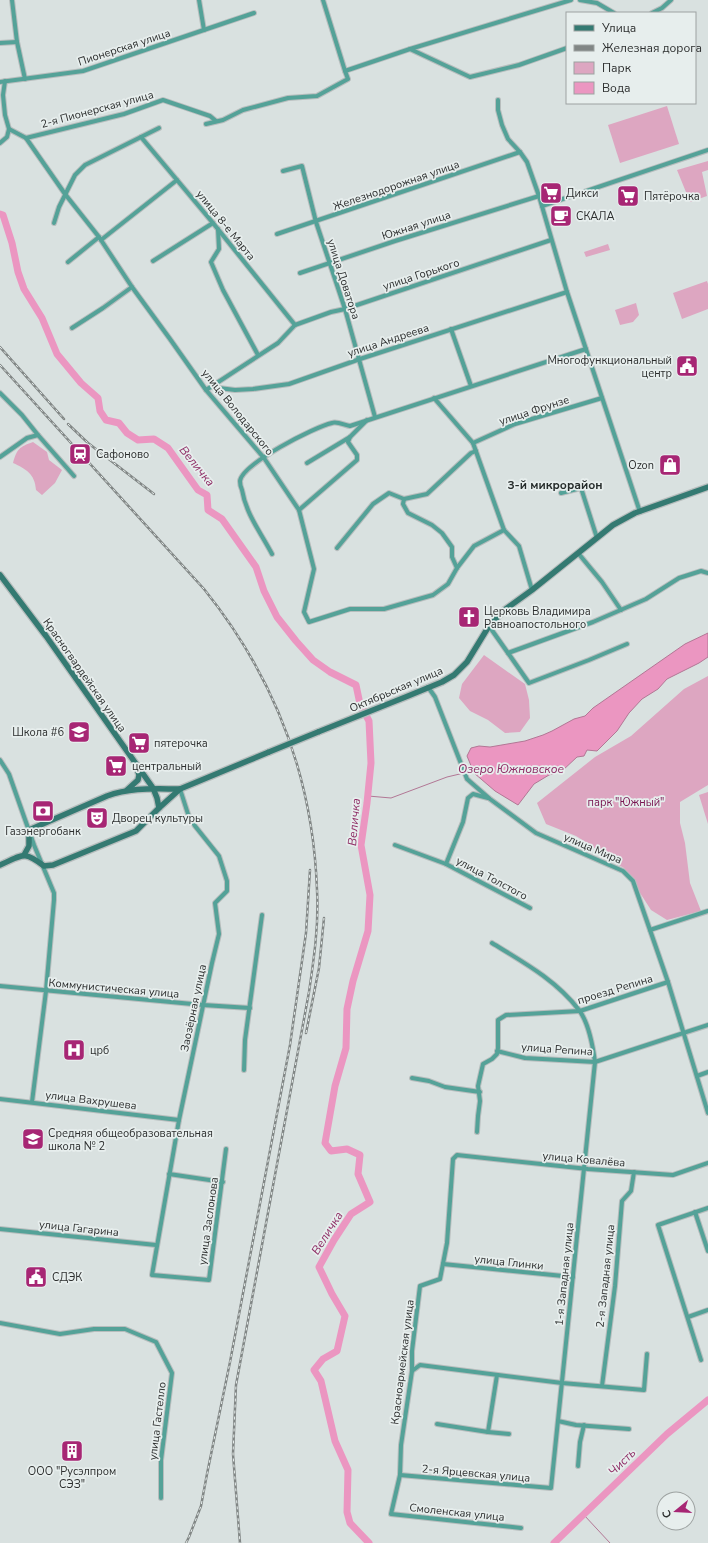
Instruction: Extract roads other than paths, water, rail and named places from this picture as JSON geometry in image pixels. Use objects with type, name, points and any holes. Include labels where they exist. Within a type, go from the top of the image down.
[{"type":"main road","name":"Октябрьская улица","points":[[44,866],[52,865],[136,831],[180,790],[454,675],[467,662],[489,626],[503,611],[532,590],[597,538],[619,522],[640,512],[708,487]]},
{"type":"main road","name":"Красногвардейская улица","points":[[0,575],[46,636],[153,788],[159,808]]},
{"type":"main road","points":[[127,790],[138,780],[139,775],[135,762]]},
{"type":"main road","name":"Октябрьская улица","points":[[29,830],[107,796],[127,790],[153,788],[180,790]]},
{"type":"main road","points":[[24,855],[30,846],[29,830]]},
{"type":"main road","points":[[0,864],[24,855],[32,857],[44,866]]},
{"type":"street","points":[[12,0],[16,42],[26,79]]},
{"type":"street","points":[[199,0],[204,30]]},
{"type":"street","points":[[206,124],[243,110],[288,98],[317,96],[348,79],[322,0]]},
{"type":"street","points":[[345,71],[571,0]]},
{"type":"street","points":[[580,0],[597,3],[612,12]]},
{"type":"street","points":[[654,12],[662,8],[671,0]]},
{"type":"street","name":"Пионерская улица","points":[[2,81],[83,71],[254,14]]},
{"type":"street","points":[[0,43],[16,42]]},
{"type":"street","points":[[410,50],[470,77],[519,65],[566,48]]},
{"type":"street","points":[[0,143],[7,137],[9,129],[5,115],[2,81]]},
{"type":"street","name":"2-я Пионерская улица","points":[[26,138],[124,114],[163,100],[210,116],[216,121]]},
{"type":"street","points":[[498,100],[498,110],[505,132],[508,139],[527,162],[539,196],[567,292],[640,512]]},
{"type":"street","points":[[54,223],[65,194],[75,175],[85,165],[159,128]]},
{"type":"street","name":"улица Володарского","points":[[9,129],[26,138],[65,194],[100,238],[132,287],[206,390],[264,458],[299,510],[314,569],[304,612],[308,622],[350,609],[384,609],[433,595],[448,584],[457,568]]},
{"type":"street","name":"улица 8-е Марта","points":[[141,137],[218,228],[296,325]]},
{"type":"street","points":[[542,206],[708,150]]},
{"type":"street","name":"Железнодорожная улица","points":[[277,234],[520,152]]},
{"type":"street","name":"улица Доватора","points":[[283,171],[302,166],[316,222],[345,309],[375,417]]},
{"type":"street","points":[[68,262],[176,180]]},
{"type":"street","name":"Южная улица","points":[[300,272],[539,196]]},
{"type":"street","points":[[153,261],[213,222]]},
{"type":"street","points":[[218,228],[218,249],[211,262],[223,290],[258,355]]},
{"type":"street","name":"улица Горького","points":[[296,325],[331,312],[345,309],[551,240]]},
{"type":"street","points":[[72,328],[132,287]]},
{"type":"street","name":"улица Андреева","points":[[211,387],[235,390],[289,384],[360,359],[567,292]]},
{"type":"street","points":[[206,390],[278,343],[296,325]]},
{"type":"street","points":[[451,329],[471,386]]},
{"type":"street","points":[[272,554],[244,502],[240,481],[245,472],[264,458],[300,435],[333,422],[350,426],[586,349]]},
{"type":"street","points":[[0,393],[22,415],[74,476]]},
{"type":"street","points":[[434,398],[474,443],[504,530],[519,546],[532,590]]},
{"type":"street","name":"улица Фрунзе","points":[[474,443],[515,424],[602,398]]},
{"type":"street","points":[[307,463],[350,437],[367,420]]},
{"type":"street","points":[[0,457],[28,438],[38,435]]},
{"type":"street","points":[[299,510],[357,460],[357,455],[348,442],[350,437]]},
{"type":"street","points":[[338,548],[373,504],[389,493],[404,499],[427,494],[471,453],[476,451]]},
{"type":"street","points":[[561,493],[581,488],[597,538]]},
{"type":"street","points":[[404,499],[403,504],[408,513],[442,533],[452,547],[452,558],[457,568],[474,546],[504,530]]},
{"type":"street","points":[[578,553],[602,582],[621,610]]},
{"type":"street","points":[[508,654],[646,599],[679,578],[701,571],[708,573]]},
{"type":"street","points":[[489,626],[528,683],[627,644]]},
{"type":"street","name":"улица Мира","points":[[428,687],[436,697],[468,779],[490,799],[536,833],[623,871],[633,881],[668,982],[708,1113]]},
{"type":"street","points":[[0,760],[9,774],[34,845],[54,892],[46,991],[32,1102]]},
{"type":"street","name":"Заозёрная улица","points":[[156,1245],[179,1120],[219,934],[216,903],[227,891],[227,881],[219,856],[194,826],[188,814],[180,790]]},
{"type":"street","name":"улица Толстого","points":[[446,864],[463,822],[468,798],[473,794],[490,799]]},
{"type":"street","name":"улица Толстого","points":[[395,845],[446,864],[530,908]]},
{"type":"street","points":[[650,930],[708,911]]},
{"type":"street","points":[[244,1070],[245,1040],[262,915]]},
{"type":"street","points":[[492,943],[540,972],[580,1011],[593,1042],[595,1062]]},
{"type":"street","name":"проезд Репина","points":[[498,1052],[498,1020],[501,1017],[516,1014],[580,1011],[668,982]]},
{"type":"street","name":"Коммунистическая улица","points":[[0,986],[203,1006],[250,1008]]},
{"type":"street","name":"улица Репина","points":[[498,1052],[525,1058],[595,1062],[708,1025]]},
{"type":"street","points":[[477,1132],[480,1092],[478,1086],[483,1064],[492,1059],[498,1052]]},
{"type":"street","name":"1-я Западная улица","points":[[550,1488],[595,1062]]},
{"type":"street","points":[[697,1076],[708,1072]]},
{"type":"street","points":[[412,1078],[429,1081],[445,1087],[480,1092]]},
{"type":"street","name":"улица Вахрушева","points":[[0,1099],[179,1120]]},
{"type":"street","name":"улица Заслонова","points":[[156,1245],[152,1275],[209,1280],[223,1182],[226,1149]]},
{"type":"street","name":"улица Ковалёва","points":[[457,1155],[584,1168],[672,1174],[708,1163]]},
{"type":"street","name":"Красноармейская улица","points":[[391,1514],[400,1475],[401,1445],[412,1370],[412,1351],[420,1286],[440,1279],[447,1243],[453,1159],[457,1155]]},
{"type":"street","name":"2-я Западная улица","points":[[602,1386],[615,1286],[622,1201],[631,1191],[634,1172]]},
{"type":"street","points":[[169,1174],[223,1182]]},
{"type":"street","points":[[701,1360],[658,1225],[708,1208]]},
{"type":"street","points":[[695,1212],[708,1251]]},
{"type":"street","name":"улица Гагарина","points":[[0,1228],[156,1245]]},
{"type":"street","name":"улица Глинки","points":[[443,1264],[573,1277]]},
{"type":"street","points":[[688,1317],[708,1310]]},
{"type":"street","name":"улица Гастелло","points":[[0,1323],[60,1334],[94,1328],[125,1329],[156,1342],[172,1373],[161,1460],[161,1498]]},
{"type":"street","points":[[412,1370],[420,1365],[562,1383],[644,1390],[647,1354]]},
{"type":"street","points":[[488,1432],[497,1375]]},
{"type":"street","points":[[558,1421],[576,1425],[628,1429]]},
{"type":"street","points":[[437,1424],[509,1434]]},
{"type":"street","points":[[578,1466],[580,1442],[584,1425]]},
{"type":"street","name":"2-я Ярцевская улица","points":[[400,1475],[550,1488]]},
{"type":"street","name":"Смоленская улица","points":[[391,1514],[521,1528]]},
{"type":"water","name":"Озеро Южновское","points":[[708,633],[708,657],[667,679],[658,689],[642,699],[629,713],[617,731],[597,751],[587,750],[584,756],[577,757],[562,771],[549,775],[534,784],[518,805],[495,791],[474,773],[467,756],[471,748],[479,746],[490,747],[525,741],[552,731],[574,719],[585,716],[593,708],[685,644]]},
{"type":"waterway","name":"Величка","points":[[0,214],[3,215],[12,243],[18,272],[24,289],[42,318],[57,354],[81,383],[98,398],[100,411],[106,420],[119,423],[127,433],[138,440],[154,439],[168,448],[198,490],[207,495],[208,510],[222,519],[256,567],[264,591],[277,617],[313,660],[330,672],[356,685],[360,704],[369,721],[371,763],[361,845],[370,895],[368,931],[353,981],[347,1009],[346,1048],[335,1086],[325,1143],[331,1151],[347,1149],[360,1155],[358,1174],[370,1202],[351,1214],[319,1267],[345,1316],[337,1351],[323,1359],[314,1370],[321,1381],[335,1441],[348,1470],[347,1512],[350,1523],[369,1543]]},
{"type":"waterway","points":[[467,772],[474,771]]},
{"type":"waterway","points":[[368,796],[391,798],[447,777],[464,773]]},
{"type":"waterway","name":"Чисть","points":[[554,1543],[667,1434],[708,1400]]},
{"type":"waterway","points":[[584,1515],[610,1543]]},
{"type":"railway","points":[[0,347],[64,419]]},
{"type":"railway","points":[[0,365],[204,589],[229,622],[251,657],[285,730],[298,768],[308,808],[314,848],[317,890],[316,941],[309,992],[236,1385],[233,1454],[240,1543]]},
{"type":"railway","points":[[68,424],[88,443],[154,494]]},
{"type":"railway","points":[[186,1543],[201,1506],[290,1045],[306,933],[310,870]]},
{"type":"railway","points":[[306,1033],[319,968],[324,918]]},
{"type":"place","name":"Дикси","points":[[551,193]]},
{"type":"place","name":"Пятёрочка","points":[[628,196]]},
{"type":"place","name":"СКАЛА","points":[[561,216]]},
{"type":"place","name":"Многофункциональный центр","points":[[687,366]]},
{"type":"place","name":"Сафоново","points":[[80,454]]},
{"type":"place","name":"Ozon","points":[[670,465]]},
{"type":"place","name":"Церковь Владимира Равноапостольного","points":[[469,617]]},
{"type":"place","name":"Школа #6","points":[[79,732]]},
{"type":"place","name":"пятерочка","points":[[139,743]]},
{"type":"place","name":"центральный","points":[[116,766]]},
{"type":"place","name":"Газэнергобанк","points":[[43,811]]},
{"type":"place","name":"Дворец культуры","points":[[97,818]]},
{"type":"place","name":"црб","points":[[74,1050]]},
{"type":"place","name":"Средняя общеобразовательная школа № 2","points":[[33,1139]]},
{"type":"place","name":"СДЭК","points":[[36,1277]]},
{"type":"place","name":"ООО \"Русэлпром СЭЗ\"","points":[[72,1451]]},
{"type":"district","name":"3-й микрорайон","points":[[555,485]]},
{"type":"park label","name":"парк \"Южный\"","points":[[626,802]]}]
